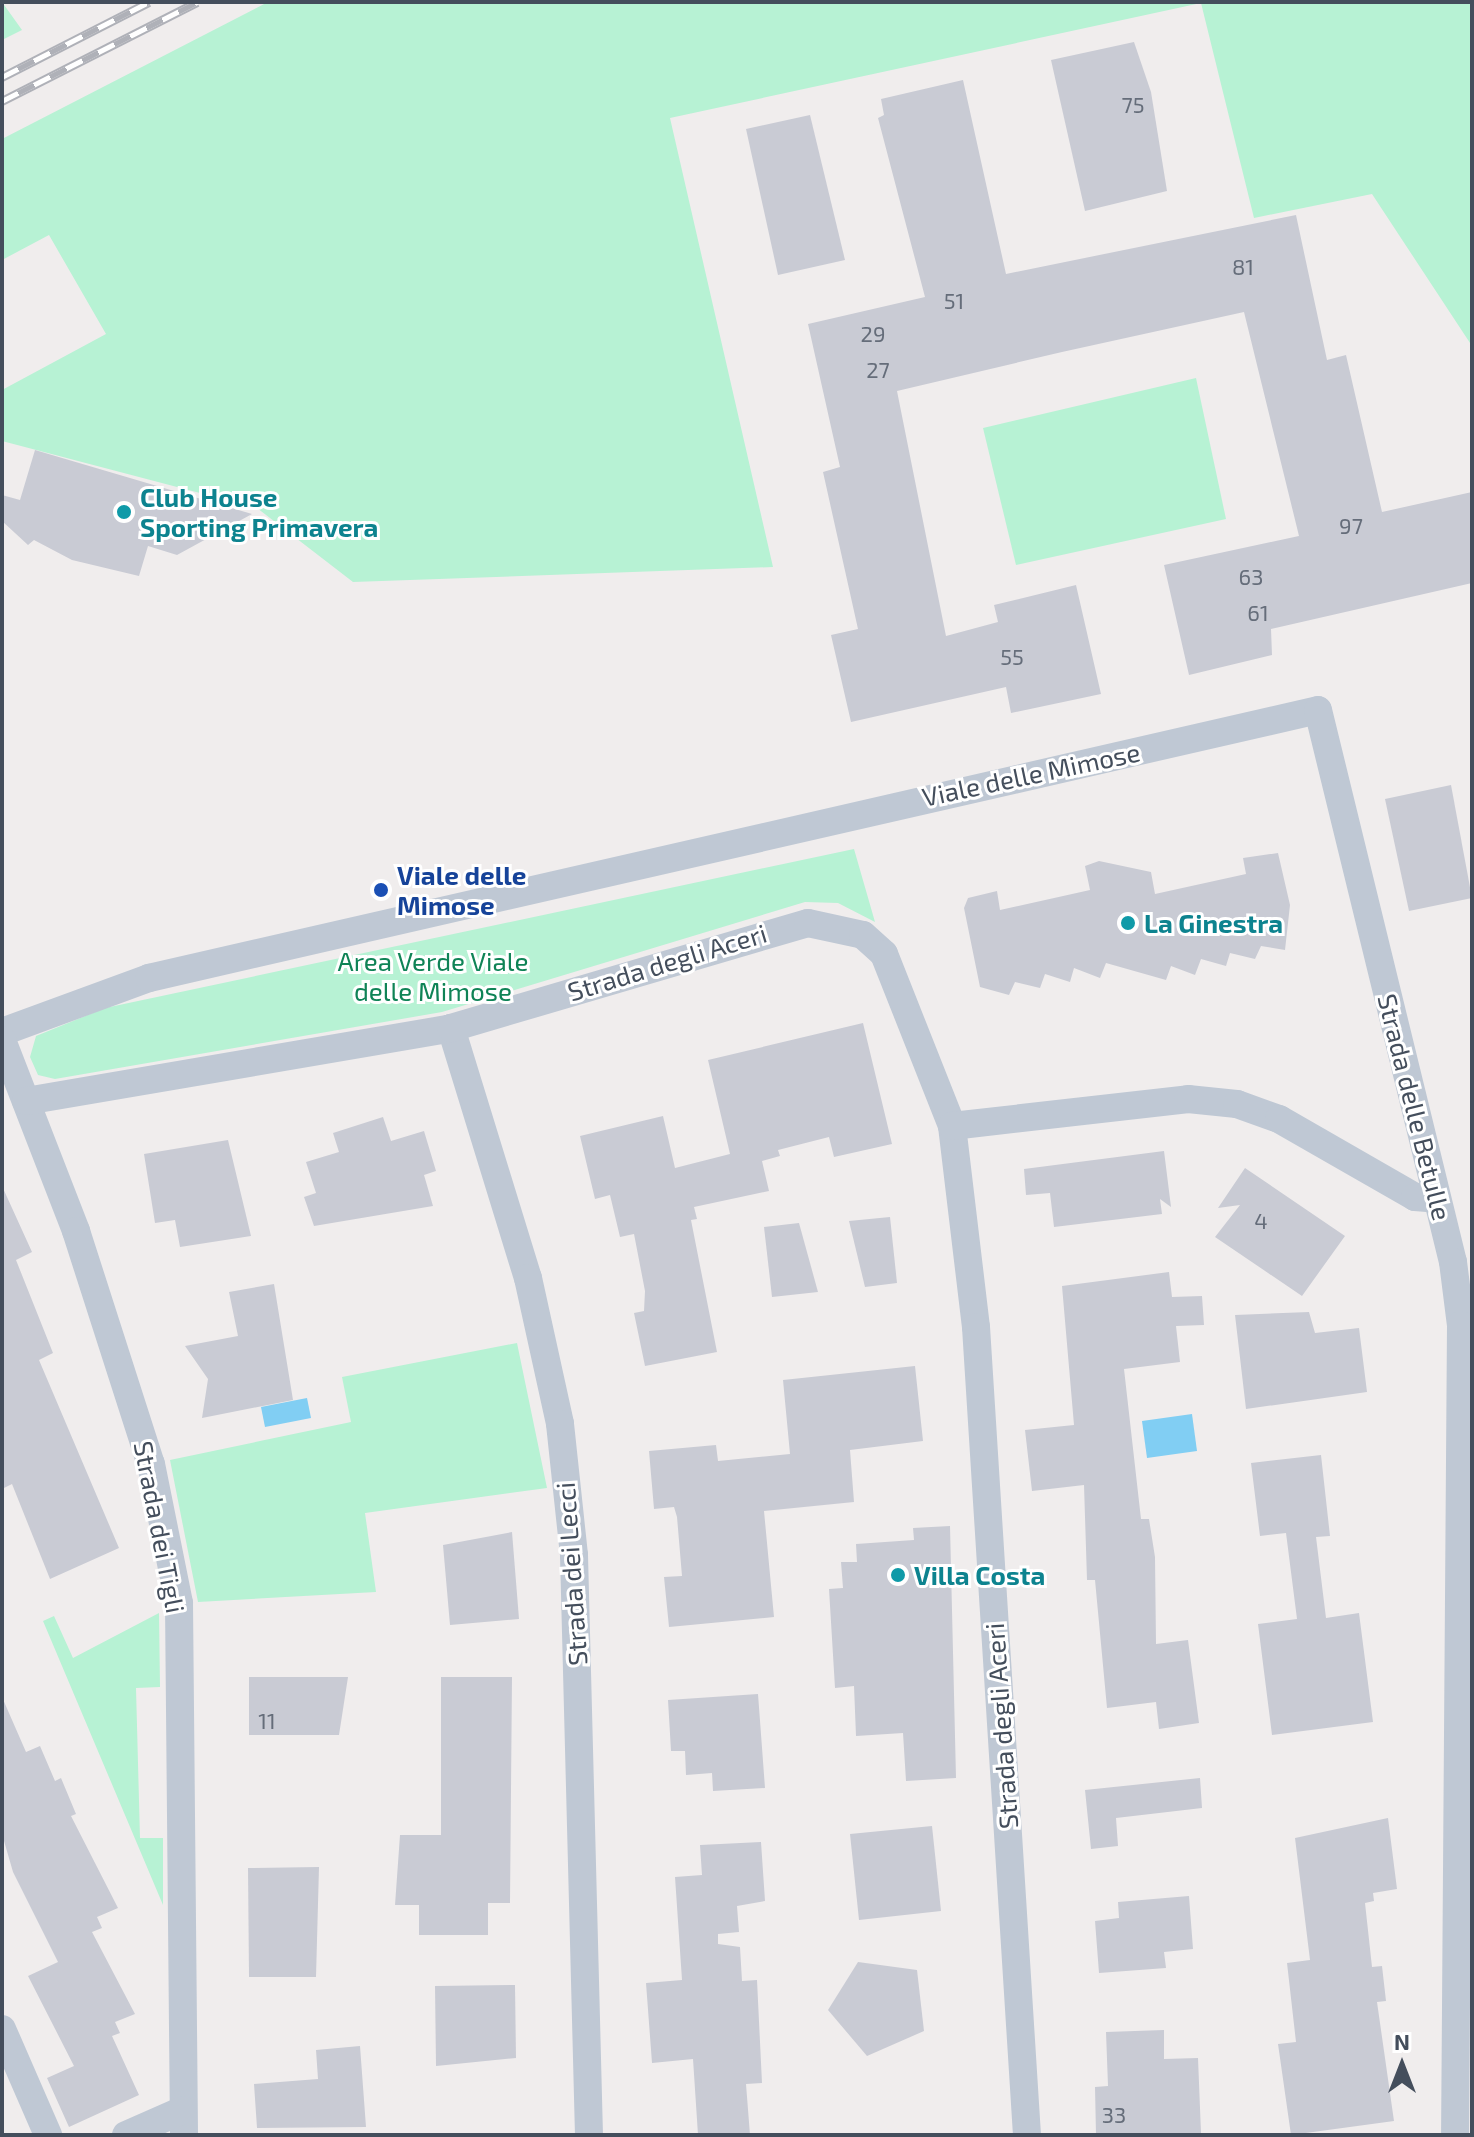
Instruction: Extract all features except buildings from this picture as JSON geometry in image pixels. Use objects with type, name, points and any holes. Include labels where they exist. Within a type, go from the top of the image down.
[{"type":"street","name":"Viale delle Mimose","points":[[2,1032],[149,978],[1318,710]]},
{"type":"street","name":"Strada delle Betulle","points":[[1318,710],[1437,1199],[1461,1325],[1455,2135]]},
{"type":"street","name":"Strada degli Aceri","points":[[26,1101],[451,1028],[780,928],[837,926],[884,954],[952,1126],[976,1327],[1027,2135]]},
{"type":"street","name":"Strada dei Lecci","points":[[451,1028],[528,1278],[560,1424],[574,1555],[589,2135]]},
{"type":"street","name":"Strada dei Tigli","points":[[2,1040],[26,1101],[151,1464],[179,1603],[184,2122]]},
{"type":"street","points":[[952,1126],[1188,1099],[1237,1104],[1279,1119],[1415,1197],[1437,1199]]},
{"type":"street","points":[[2,2029],[48,2135]]},
{"type":"street","points":[[126,2135],[184,2122]]},
{"type":"green space","points":[[2,2],[22,30],[2,40]]},
{"type":"green space","points":[[268,2],[1472,2],[1472,346],[1372,194],[1254,218],[1201,3],[670,118],[773,567],[353,582],[257,508],[2,441],[2,390],[106,334],[49,235],[2,260],[2,139]]},
{"type":"green space","points":[[1196,378],[1226,519],[1016,565],[983,428]]},
{"type":"green space","name":"Area Verde Viale delle Mimose","points":[[854,849],[875,922],[838,903],[805,902],[442,1012],[55,1079],[38,1075],[30,1057],[36,1036],[105,1008]]},
{"type":"green space","points":[[517,1343],[547,1488],[365,1513],[376,1592],[198,1602],[170,1460],[351,1422],[342,1377]]},
{"type":"green space","points":[[159,1613],[160,1687],[136,1688],[140,1838],[163,1838],[163,1905],[43,1621],[54,1616],[73,1658]]},
{"type":"water","points":[[307,1398],[311,1418],[265,1427],[261,1407]]},
{"type":"water","points":[[1192,1414],[1197,1451],[1147,1458],[1142,1421]]},
{"type":"railway","points":[[2,77],[149,2]]},
{"type":"railway","points":[[2,101],[197,2]]},
{"type":"place","name":"Club House Sporting Primavera","points":[[124,512]]},
{"type":"place","name":"Viale delle Mimose","points":[[381,890]]},
{"type":"place","name":"La Ginestra","points":[[1128,923]]},
{"type":"place","name":"Villa Costa","points":[[898,1575]]}]
